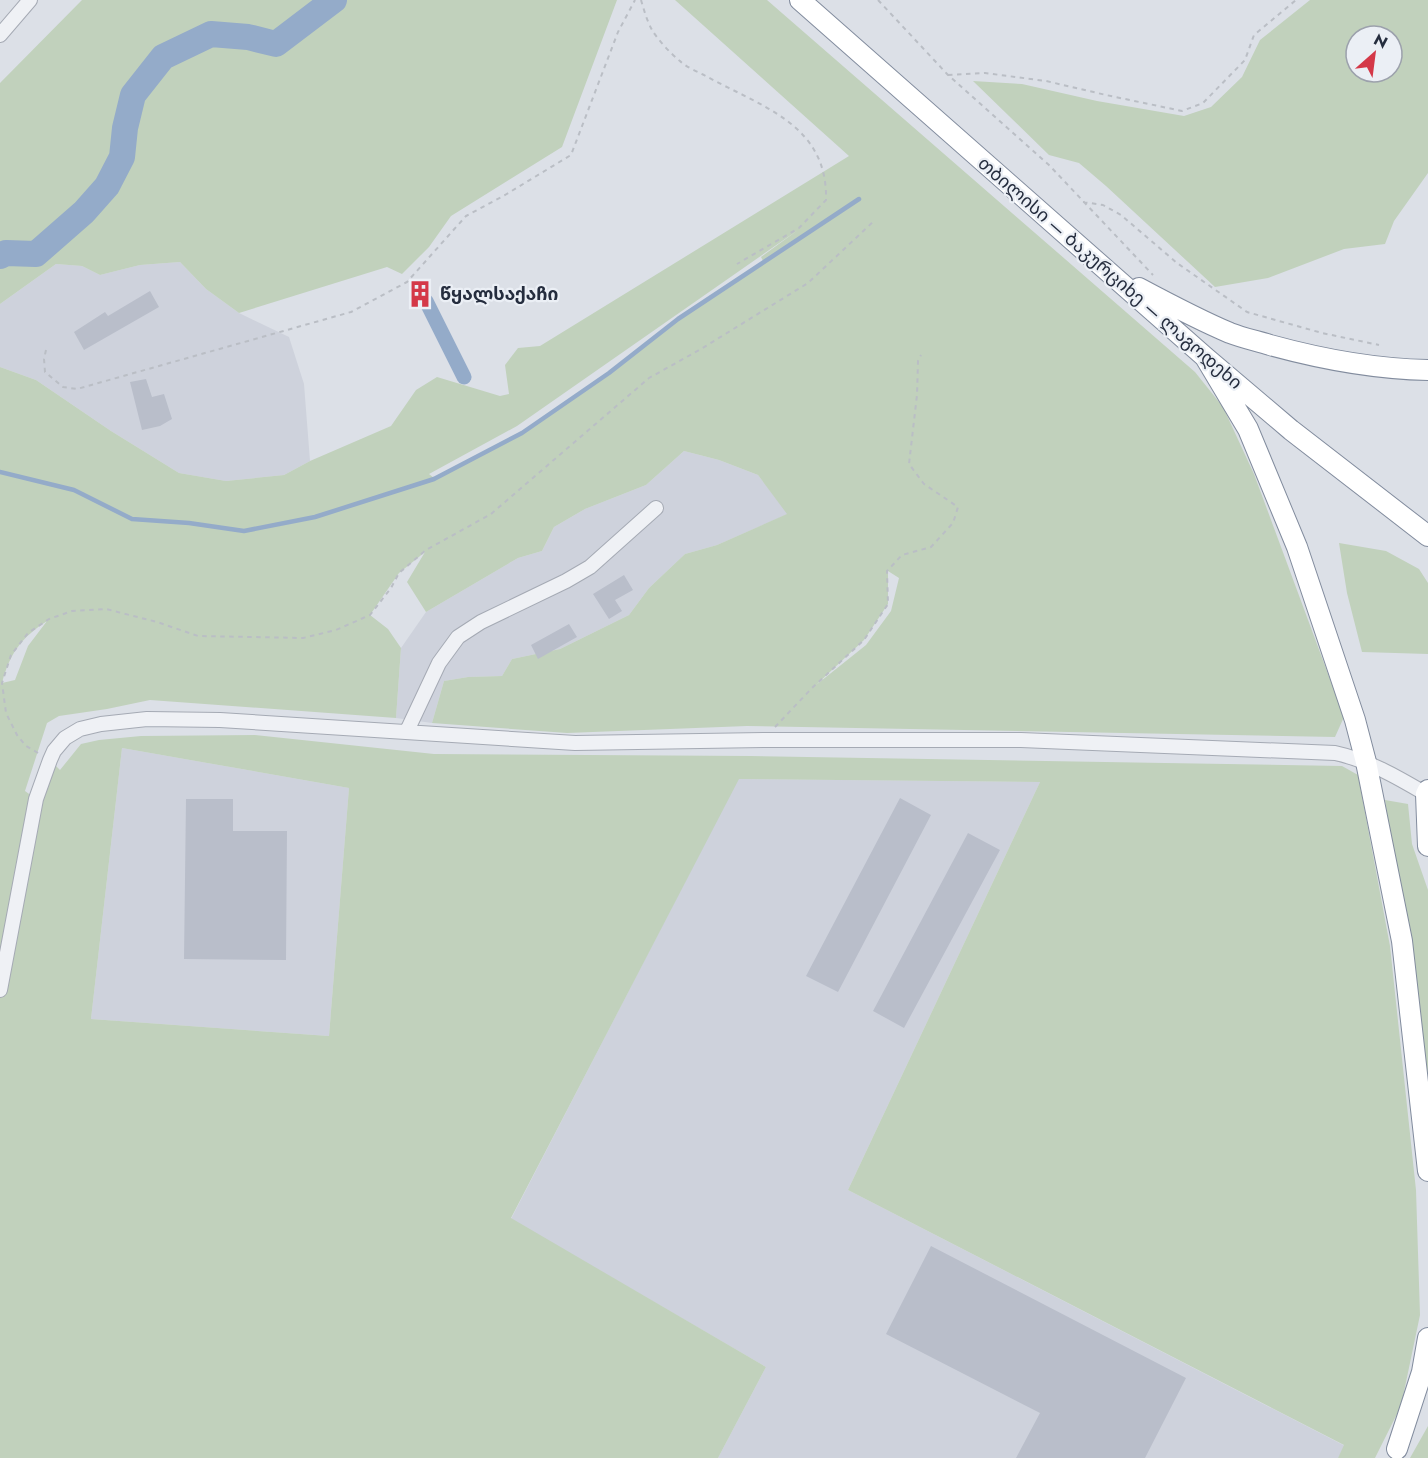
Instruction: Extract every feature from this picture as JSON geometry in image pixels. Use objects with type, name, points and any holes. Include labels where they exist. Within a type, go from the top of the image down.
[{"type":"highway","name":"თბილისი — ბაკურციხე — ლაგოდეხი","points":[[800,0],[1205,357],[1292,430],[1428,536]]},
{"type":"highway","points":[[1111,273],[1192,316],[1232,334],[1336,360],[1392,369],[1428,369]]},
{"type":"highway","points":[[1205,357],[1248,429],[1293,538],[1355,720],[1366,762],[1402,941],[1428,1171]]},
{"type":"highway","points":[[1427,792],[1428,846]]},
{"type":"highway","points":[[1395,1454],[1422,1372],[1428,1338]]},
{"type":"highway","points":[[1395,1454],[1427,1398]]},
{"type":"street","points":[[0,35],[30,0]]},
{"type":"street","points":[[406,731],[439,663],[458,637],[481,622],[590,567],[656,508]]},
{"type":"street","points":[[0,990],[36,799],[50,760],[65,738],[80,729],[101,724],[147,719],[219,720],[575,743],[1021,740],[1335,753],[1366,762],[1427,792]]},
{"type":"street","points":[[1335,753],[1343,748],[1350,738],[1355,720]]},
{"type":"path","points":[[46,350],[45,372],[63,387],[77,389],[351,312],[407,282],[466,216],[571,155],[618,32],[635,0]]},
{"type":"path","points":[[641,0],[652,30],[679,61],[768,107],[807,138],[820,158],[827,179],[826,200],[799,228],[737,264]]},
{"type":"path","points":[[878,0],[948,75],[1048,165],[1160,283]]},
{"type":"path","points":[[948,75],[985,73],[1047,81],[1106,96],[1182,111],[1203,103],[1245,60],[1254,36],[1296,0]]},
{"type":"path","points":[[1083,201],[1102,205],[1120,215],[1177,263],[1247,312],[1322,333],[1379,345]]},
{"type":"path","points":[[50,760],[26,746],[17,735],[6,713],[2,683],[11,655],[28,633],[49,620],[72,611],[106,609],[157,622],[198,636],[303,638],[336,630],[370,615],[399,573],[426,550],[491,514],[649,378],[808,283],[875,220]]},
{"type":"path","points":[[763,740],[812,688],[864,640],[888,604],[887,571],[902,555],[931,547],[953,523],[958,507],[924,484],[909,464],[917,395],[918,361],[921,355]]},
{"type":"shaded area","points":[[180,262],[206,289],[239,313],[289,337],[304,384],[310,461],[284,475],[226,481],[179,473],[111,431],[36,380],[0,367],[0,304],[56,264],[82,266],[100,275],[140,265]]},
{"type":"shaded area","points":[[684,451],[719,460],[758,475],[788,514],[717,545],[685,554],[649,588],[629,615],[560,649],[512,659],[502,676],[468,677],[444,681],[432,723],[396,718],[401,648],[426,612],[518,558],[542,551],[554,527],[585,509],[646,485]]},
{"type":"shaded area","points":[[122,748],[349,788],[329,1036],[91,1019]]},
{"type":"shaded area","points":[[738,779],[1040,782],[848,1190],[1345,1446],[1338,1458],[718,1458],[766,1367],[511,1219]]},
{"type":"green space","points":[[82,0],[617,0],[562,147],[451,216],[429,247],[402,274],[387,267],[239,313],[206,289],[180,262],[140,265],[100,275],[82,266],[56,264],[0,304],[0,83]]},
{"type":"green space","points":[[675,0],[767,0],[1195,372],[1223,407],[1254,474],[1344,717],[1335,737],[747,726],[567,733],[432,723],[444,681],[468,677],[502,676],[512,659],[560,649],[629,615],[649,588],[685,554],[717,545],[787,514],[758,475],[719,460],[684,451],[646,485],[585,509],[554,527],[542,551],[518,558],[426,612],[407,582],[425,552],[399,573],[370,615],[388,629],[401,648],[396,718],[150,700],[59,716],[47,723],[25,791],[36,799],[50,760],[60,770],[81,744],[141,736],[255,735],[434,754],[750,756],[1342,766],[1358,775],[1390,946],[1416,1190],[1420,1315],[1401,1406],[1375,1458],[1338,1458],[1344,1445],[848,1190],[1040,782],[739,779],[511,1218],[766,1367],[718,1458],[0,1458],[0,367],[36,380],[111,431],[179,473],[226,481],[284,475],[310,461],[391,426],[416,390],[437,377],[500,396],[509,394],[505,365],[518,348],[540,346],[849,156]],"holes":[[[798,230],[761,257],[763,261],[678,319],[609,373],[522,433],[434,478],[429,474],[517,426]],[[888,571],[899,578],[891,611],[866,645],[816,685],[864,640],[888,604]],[[47,621],[28,646],[15,680],[2,683],[13,655],[30,634]],[[122,748],[349,788],[329,1036],[91,1019]]]},
{"type":"green space","points":[[1310,0],[1428,0],[1428,173],[1394,221],[1385,244],[1344,249],[1268,278],[1215,287],[1079,163],[1049,155],[973,81],[1022,84],[1097,101],[1184,116],[1211,107],[1242,77],[1260,40]]},
{"type":"green space","points":[[1339,543],[1386,551],[1419,569],[1428,583],[1428,654],[1362,652],[1347,593]]},
{"type":"green space","points":[[1385,800],[1408,804],[1412,844],[1428,890],[1428,1086]]},
{"type":"green space","points":[[1428,1426],[1428,1458],[1410,1458]]},
{"type":"building","name":"წყალსაქაჩი","points":[[422,284],[431,299],[417,304],[410,289]]},
{"type":"building","points":[[150,291],[159,307],[84,350],[74,332],[105,312],[108,316]]},
{"type":"building","points":[[146,379],[152,397],[164,394],[172,419],[160,426],[142,430],[130,382]]},
{"type":"building","points":[[624,575],[633,590],[615,600],[622,611],[609,619],[593,594]]},
{"type":"building","points":[[569,624],[577,637],[538,659],[531,645]]},
{"type":"building","points":[[900,798],[931,815],[838,992],[806,976]]},
{"type":"building","points":[[186,799],[233,799],[233,831],[287,831],[286,960],[184,959]]},
{"type":"building","points":[[968,833],[1000,850],[904,1028],[873,1011]]},
{"type":"building","points":[[931,1246],[1186,1378],[1145,1458],[1016,1458],[1040,1413],[886,1334]]},
{"type":"waterway","points":[[0,256],[6,253],[36,254],[84,212],[107,186],[122,157],[125,128],[133,95],[163,57],[211,34],[248,37],[276,44],[334,0]]},
{"type":"waterway","points":[[0,472],[74,490],[132,519],[189,523],[244,531],[315,517],[434,479],[522,433],[609,373],[678,319],[859,199]]},
{"type":"waterway","points":[[426,301],[464,377]]},
{"type":"place","name":"წყალსაქაჩი","points":[[420,294]]}]
